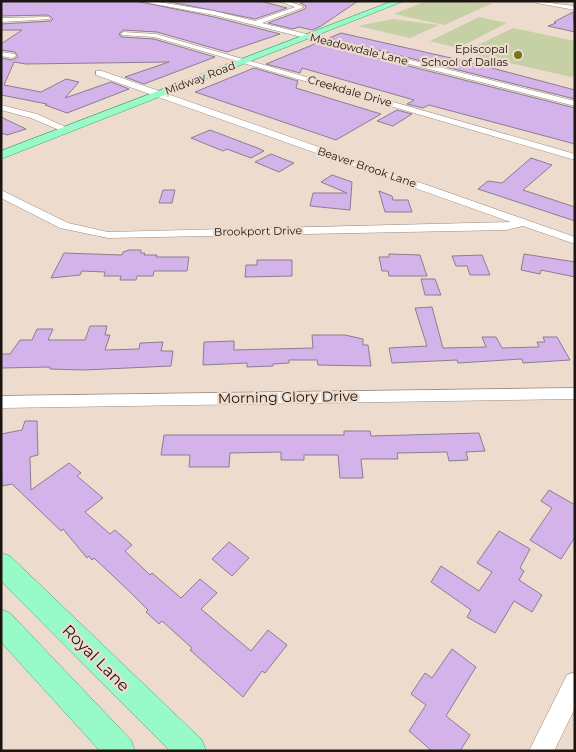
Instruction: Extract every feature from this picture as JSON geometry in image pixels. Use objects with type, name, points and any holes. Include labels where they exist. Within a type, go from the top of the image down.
[{"type":"main road","name":"Midway Road","points":[[153,92],[234,58],[385,1]]},
{"type":"main road","name":"Midway Road","points":[[1,146],[61,127],[400,1]]},
{"type":"main road","name":"Midway Road","points":[[1,155],[61,127]]},
{"type":"main road","name":"Royal Lane","points":[[1,564],[191,751]]},
{"type":"main road","points":[[1,622],[120,751]]},
{"type":"street","name":"Meadowdale Lane","points":[[141,1],[214,13],[575,104]]},
{"type":"street","points":[[256,23],[301,7],[281,1]]},
{"type":"street","points":[[537,1],[575,8]]},
{"type":"street","points":[[1,20],[48,19]]},
{"type":"street","name":"Creekdale Drive","points":[[123,34],[154,35],[575,157]]},
{"type":"street","points":[[1,54],[12,56]]},
{"type":"street","name":"Beaver Brook Lane","points":[[99,73],[575,241]]},
{"type":"street","points":[[1,108],[61,127]]},
{"type":"street","name":"Brookport Drive","points":[[1,193],[61,226],[82,232],[108,234],[506,227],[523,222]]},
{"type":"street","name":"Morning Glory Drive","points":[[1,402],[575,393]]},
{"type":"street","points":[[541,751],[575,683]]},
{"type":"green space","points":[[426,1],[493,3],[444,25],[394,14]]},
{"type":"green space","points":[[479,17],[507,23],[458,48],[430,41]]},
{"type":"green space","points":[[393,19],[439,25],[410,38],[358,26]]},
{"type":"green space","points":[[513,28],[575,41],[575,75],[571,77],[463,52]]},
{"type":"building","points":[[1,1],[136,1],[214,17],[280,34],[227,52],[157,32],[123,30],[119,34],[121,37],[154,39],[215,57],[144,84],[125,77],[169,62],[26,64],[14,62],[4,85],[41,92],[66,79],[79,82],[65,98],[111,82],[129,89],[67,113],[45,105],[47,104],[1,95],[1,58],[12,60],[18,57],[15,52],[1,50],[1,44],[22,30],[1,30],[1,24],[51,21],[53,19],[48,15],[1,16]]},
{"type":"building","points":[[166,1],[260,1],[287,8],[255,19]]},
{"type":"building","points":[[306,1],[358,1],[312,30],[299,27],[293,29],[268,23],[305,9],[306,6],[300,3]]},
{"type":"building","points":[[573,12],[575,32],[548,26],[556,23],[554,22]]},
{"type":"building","points":[[341,33],[473,63],[575,90],[575,99],[329,38]]},
{"type":"building","points":[[317,43],[575,108],[575,144],[429,105],[423,108],[407,104],[414,100],[302,68],[300,73],[266,64]]},
{"type":"building","points":[[254,68],[298,81],[296,88],[381,114],[336,140],[195,92]]},
{"type":"building","points":[[397,110],[412,114],[393,126],[377,121]]},
{"type":"building","points":[[1,117],[26,129],[7,135],[1,133]]},
{"type":"building","points":[[210,130],[264,151],[251,158],[227,149],[223,151],[191,138]]},
{"type":"building","points":[[271,154],[294,163],[279,172],[255,162]]},
{"type":"building","points":[[531,158],[552,165],[523,190],[575,207],[575,221],[478,189],[488,181],[502,183]]},
{"type":"building","points":[[332,175],[352,182],[350,210],[310,206],[313,193],[347,193],[321,182]]},
{"type":"building","points":[[163,190],[175,190],[172,203],[159,203]]},
{"type":"building","points":[[379,191],[392,196],[393,200],[408,200],[412,212],[385,212]]},
{"type":"building","points":[[141,250],[141,253],[145,253],[144,255],[157,255],[156,257],[189,257],[187,271],[154,271],[153,276],[137,276],[136,280],[120,280],[121,276],[104,276],[105,272],[82,271],[80,275],[51,278],[64,253],[122,255],[123,252]]},
{"type":"building","points":[[389,254],[420,255],[427,276],[389,276],[388,271],[382,271],[379,257],[389,257]]},
{"type":"building","points":[[524,254],[575,262],[575,277],[541,270],[540,274],[521,270]]},
{"type":"building","points":[[482,255],[490,275],[470,275],[467,266],[456,266],[452,256]]},
{"type":"building","points":[[257,260],[292,260],[292,276],[245,277],[246,265],[257,265]]},
{"type":"building","points":[[421,279],[435,279],[441,295],[425,295]]},
{"type":"building","points":[[432,307],[443,348],[486,347],[482,337],[496,337],[502,348],[539,347],[537,342],[545,342],[543,337],[557,337],[570,360],[523,363],[522,359],[458,363],[457,360],[392,363],[389,348],[427,346],[415,308]]},
{"type":"building","points":[[90,326],[107,326],[105,335],[110,335],[105,350],[139,349],[140,343],[163,342],[161,351],[173,351],[171,366],[84,370],[50,369],[50,367],[1,368],[1,354],[10,354],[20,340],[32,340],[37,329],[53,329],[48,340],[85,340]]},
{"type":"building","points":[[312,335],[345,335],[363,339],[363,345],[368,345],[371,366],[318,365],[317,360],[289,360],[289,363],[273,364],[273,366],[247,367],[247,363],[203,365],[204,342],[234,341],[234,350],[313,348]]},
{"type":"building","points":[[25,421],[37,421],[38,455],[30,457],[31,490],[69,463],[81,473],[77,476],[103,498],[85,512],[110,534],[115,530],[132,545],[125,551],[150,575],[152,573],[181,598],[200,579],[217,593],[201,609],[251,651],[268,630],[287,645],[265,673],[262,671],[243,697],[190,650],[192,648],[162,621],[159,624],[146,612],[148,610],[94,558],[92,560],[89,556],[87,558],[63,529],[61,531],[12,484],[2,486],[1,434],[22,430]]},
{"type":"building","points":[[344,431],[370,431],[371,436],[479,433],[485,451],[466,452],[468,460],[449,461],[447,452],[397,453],[398,459],[361,459],[363,478],[340,478],[338,455],[304,455],[304,460],[281,460],[281,452],[230,453],[229,467],[189,467],[190,455],[161,455],[164,435],[344,435]]},
{"type":"building","points":[[549,490],[575,505],[575,537],[561,559],[530,540],[552,508],[541,501]]},
{"type":"building","points":[[499,531],[530,549],[520,568],[524,571],[519,580],[542,595],[532,612],[514,601],[495,633],[467,617],[471,610],[431,582],[441,566],[479,591],[492,572],[477,563]]},
{"type":"building","points":[[229,542],[249,558],[232,576],[212,559]]},
{"type":"building","points":[[452,649],[476,667],[446,716],[470,735],[460,751],[432,751],[409,731],[426,705],[411,694],[425,673],[432,678]]},
{"type":"place","name":"Episcopal School of Dallas","points":[[518,55]]}]
